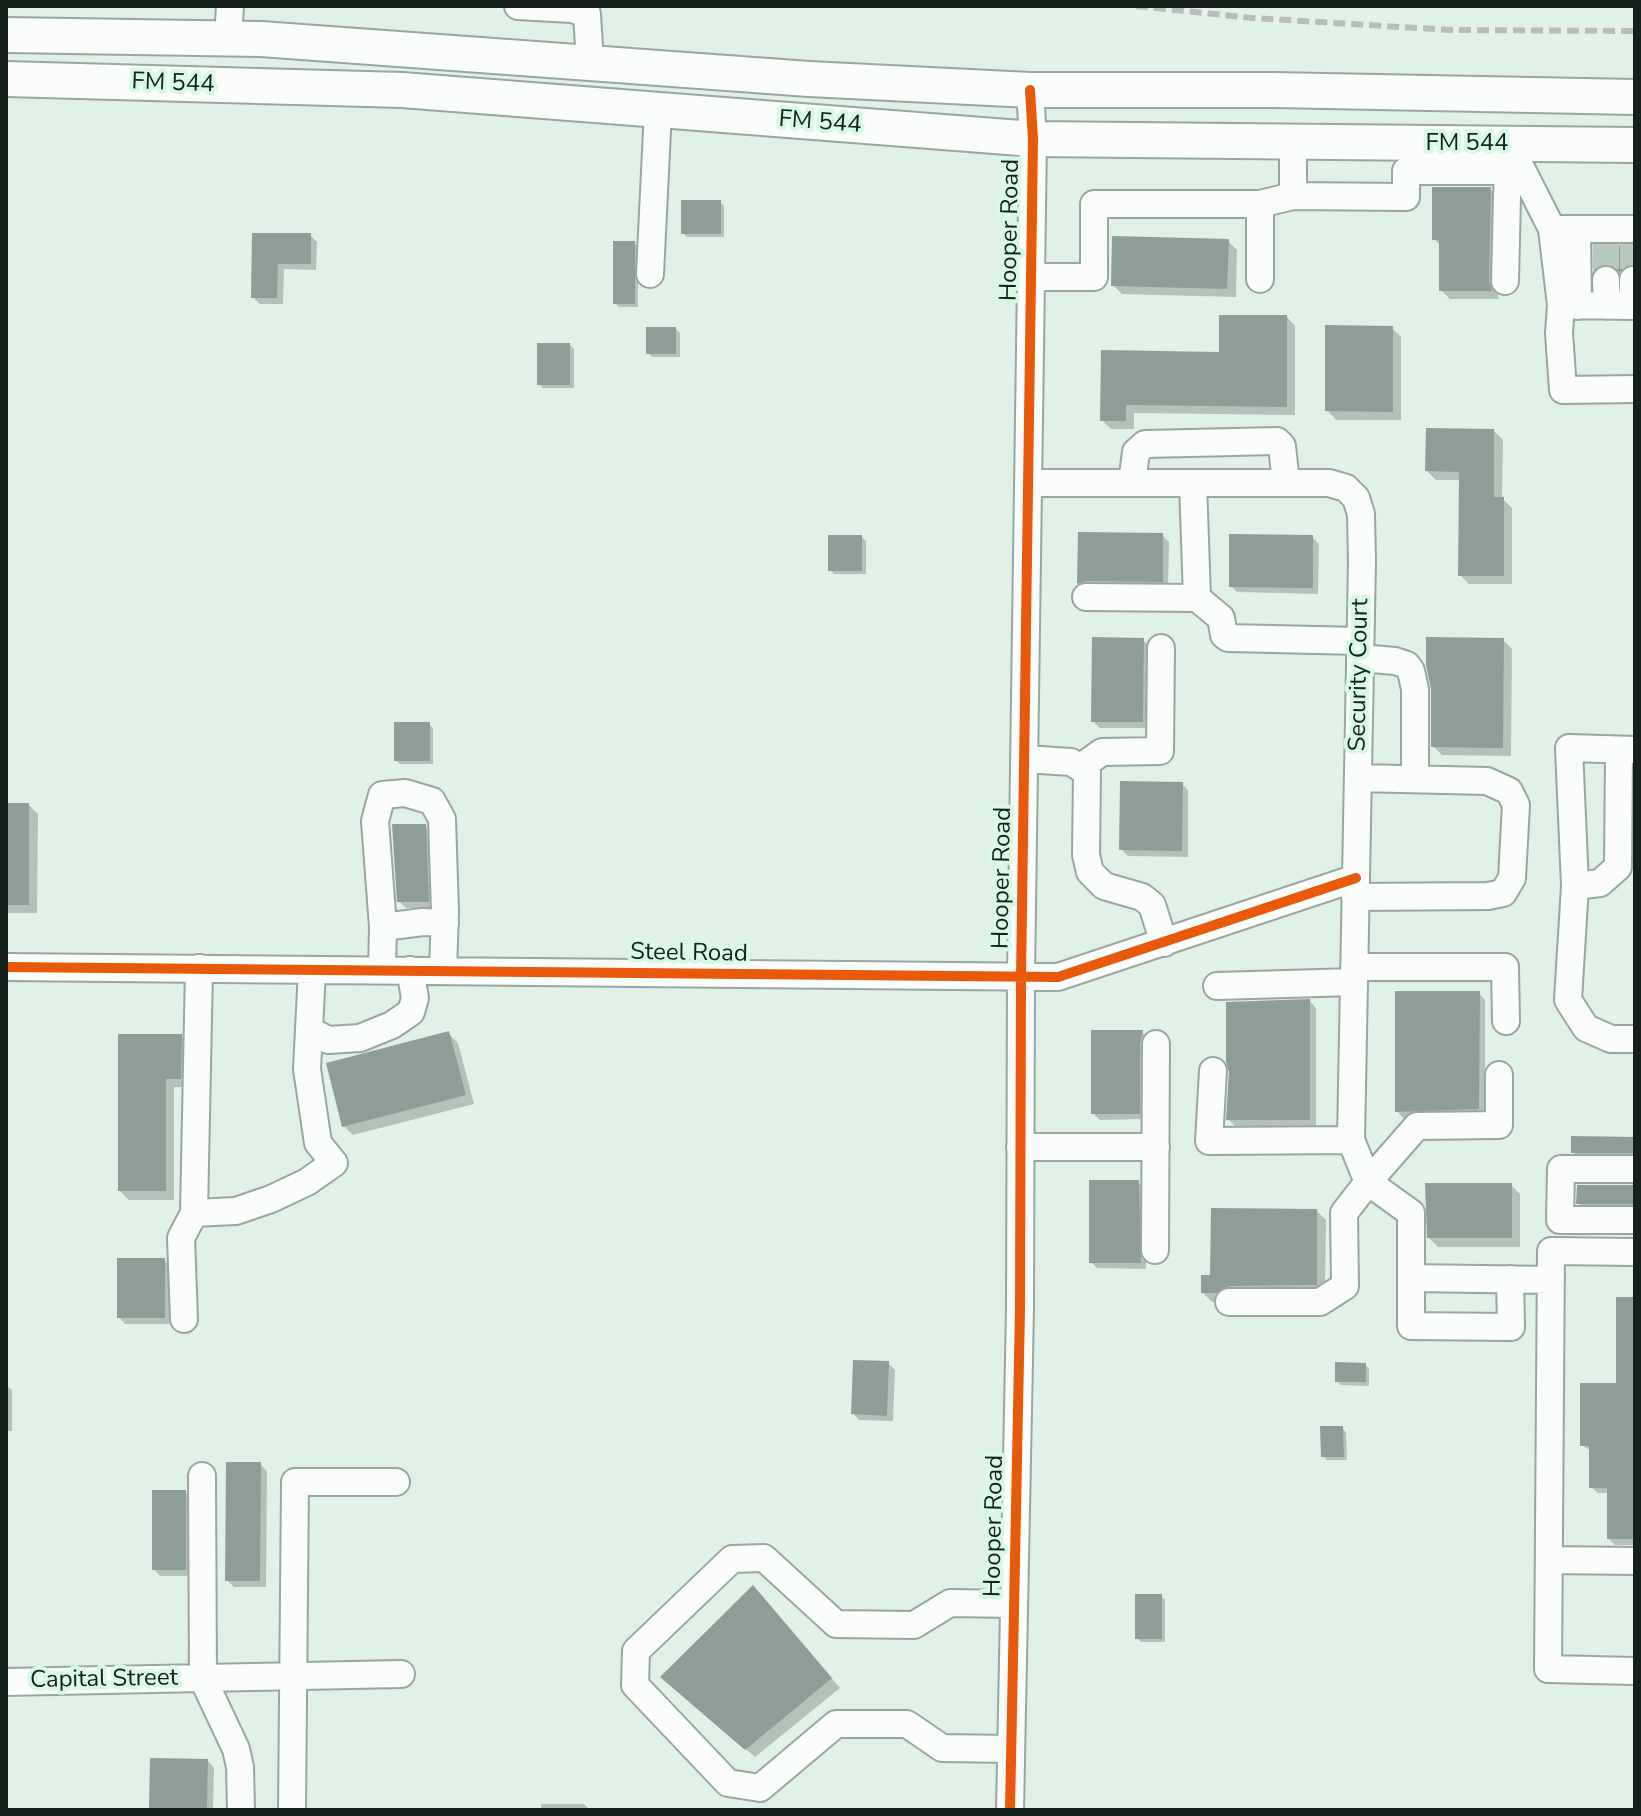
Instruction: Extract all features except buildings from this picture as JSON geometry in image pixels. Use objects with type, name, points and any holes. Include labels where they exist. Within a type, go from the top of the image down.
[{"type":"main road","name":"FM 544","points":[[6,35],[229,22],[590,63],[809,79],[1030,90],[1635,97]]},
{"type":"main road","name":"FM 544","points":[[6,79],[402,90],[1033,139],[1293,142],[1436,157],[1507,157],[1635,145]]},
{"type":"main road","points":[[658,110],[659,100],[666,93],[689,85],[770,89],[809,79]]},
{"type":"main road","points":[[1507,157],[1511,94]]},
{"type":"street","points":[[518,6],[572,9],[587,14],[590,63]]},
{"type":"street","name":"Hooper Road","points":[[1010,1810],[1033,139],[1030,90]]},
{"type":"street","points":[[650,274],[658,110]]},
{"type":"street","points":[[1293,142],[1293,196]]},
{"type":"street","points":[[1031,277],[1094,277],[1094,204],[1260,204],[1293,196],[1406,197],[1406,171],[1436,157]]},
{"type":"street","points":[[1507,157],[1565,229],[1569,306],[1559,333],[1563,390],[1635,389]]},
{"type":"street","points":[[1505,281],[1507,157]]},
{"type":"street","points":[[1260,204],[1260,279]]},
{"type":"street","points":[[1565,229],[1606,236],[1633,234]]},
{"type":"street","points":[[1569,306],[1606,293],[1634,298]]},
{"type":"street","points":[[1132,483],[1136,452],[1145,444],[1277,441],[1282,446],[1286,483]]},
{"type":"street","name":"Security Court","points":[[1028,483],[1329,483],[1346,488],[1356,498],[1361,514],[1360,650],[1351,1140],[1368,1182]]},
{"type":"street","points":[[1193,483],[1197,598]]},
{"type":"street","points":[[1086,597],[1197,598],[1221,618],[1224,635],[1228,638],[1360,650],[1407,665],[1415,689],[1415,779]]},
{"type":"street","points":[[1081,767],[1102,752],[1160,751],[1161,648]]},
{"type":"street","points":[[1575,886],[1600,883],[1618,867],[1627,751],[1569,748],[1575,886],[1568,1000],[1586,1028],[1611,1039],[1635,1039]]},
{"type":"street","points":[[1025,759],[1057,760],[1081,767],[1087,772],[1086,855],[1090,872],[1104,886],[1142,897],[1152,905],[1164,943]]},
{"type":"street","name":"Steel Road","points":[[6,967],[1058,977],[1356,888],[1488,896],[1503,893],[1512,878],[1516,805],[1509,791],[1487,781],[1358,778]]},
{"type":"street","points":[[382,970],[383,927],[375,821],[382,795],[405,793],[432,801],[442,819],[445,846],[443,971]]},
{"type":"street","points":[[383,927],[423,922],[445,923]]},
{"type":"street","points":[[1217,986],[1505,967],[1506,1021]]},
{"type":"street","points":[[184,1319],[181,1238],[194,1213],[199,968]]},
{"type":"street","points":[[194,1213],[236,1211],[271,1199],[307,1182],[334,1163],[318,1143],[307,1069],[312,970]]},
{"type":"street","points":[[309,1030],[328,1040],[360,1038],[392,1025],[411,1012],[415,998],[410,970]]},
{"type":"street","points":[[1155,1250],[1156,1044]]},
{"type":"street","points":[[1213,1071],[1209,1141],[1351,1140]]},
{"type":"street","points":[[1229,1302],[1320,1302],[1345,1286],[1344,1213],[1417,1126],[1499,1125],[1499,1075]]},
{"type":"street","points":[[1020,1147],[1156,1147]]},
{"type":"street","points":[[1635,1169],[1561,1169],[1560,1220],[1635,1220]]},
{"type":"street","points":[[1368,1182],[1411,1213],[1411,1326],[1511,1327],[1510,1279]]},
{"type":"street","points":[[1635,1252],[1551,1251],[1548,1669],[1635,1671]]},
{"type":"street","points":[[1411,1278],[1551,1280]]},
{"type":"street","points":[[202,1476],[203,1679],[236,1749],[240,1767],[241,1810]]},
{"type":"street","points":[[292,1810],[295,1482],[396,1482]]},
{"type":"street","points":[[1011,1749],[942,1748],[907,1724],[836,1724],[760,1788],[728,1783],[635,1685],[636,1651],[732,1559],[764,1558],[836,1624],[914,1625],[950,1603],[1014,1604]]},
{"type":"street","points":[[1549,1560],[1635,1561]]},
{"type":"street","name":"Capital Street","points":[[6,1682],[401,1674]]},
{"type":"tunnel","points":[[1606,243],[1606,280]]},
{"type":"tunnel","points":[[1633,243],[1633,280]]},
{"type":"railway","points":[[1136,6],[1253,18],[1450,30],[1635,31]]},
{"type":"cycle path","points":[[1010,1810],[1020,1309],[1021,977],[1033,139],[1030,90]]},
{"type":"cycle path","points":[[6,967],[1058,977],[1356,878]]}]
